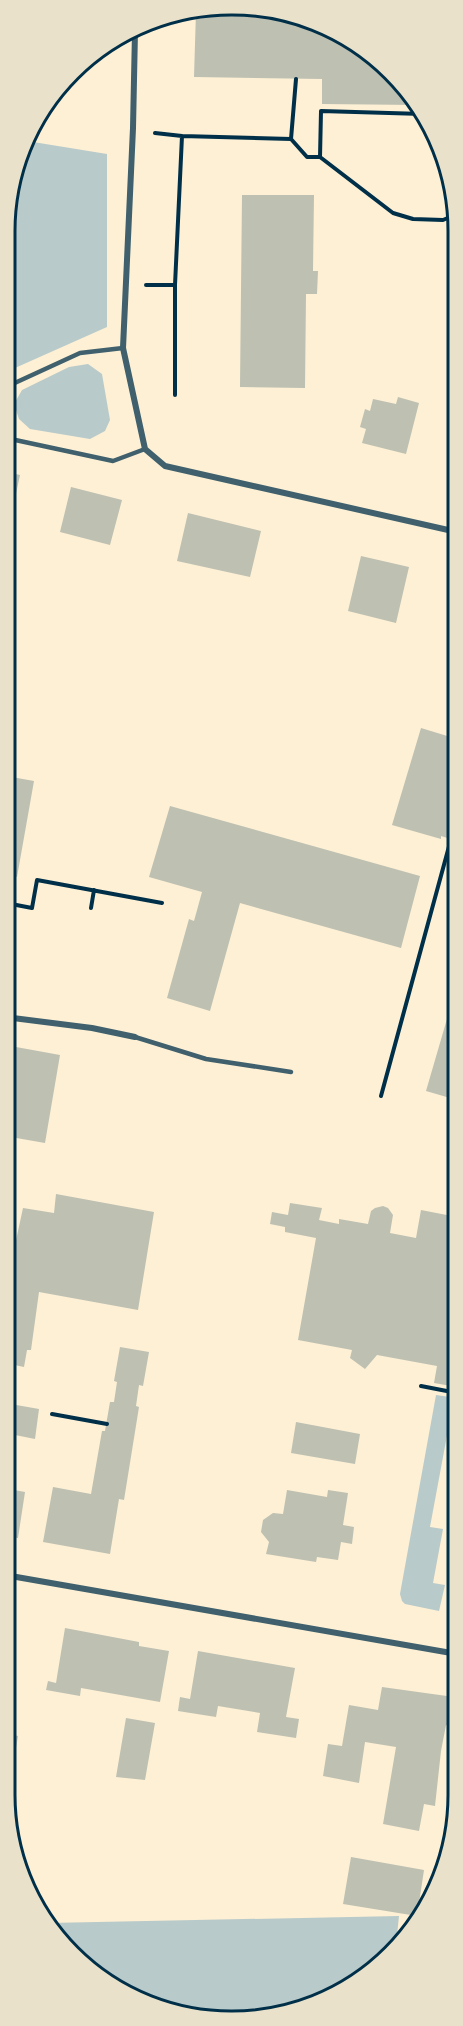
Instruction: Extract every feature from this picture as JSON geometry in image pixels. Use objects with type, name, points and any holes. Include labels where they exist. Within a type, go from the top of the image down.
[{"type":"street","points":[[135,38],[123,348],[145,449],[165,466],[448,530]]},
{"type":"street","points":[[15,1018],[92,1028],[135,1037]]},
{"type":"street","points":[[15,1577],[448,1653]]},
{"type":"lane","points":[[15,383],[80,353],[123,348]]},
{"type":"lane","points":[[15,440],[113,461],[145,449]]},
{"type":"lane","points":[[135,1037],[206,1059],[291,1072]]},
{"type":"path","points":[[296,79],[291,139],[306,157],[320,157],[393,213],[413,219],[443,220],[448,218]]},
{"type":"path","points":[[320,157],[321,111],[414,114]]},
{"type":"path","points":[[133,128],[163,135],[291,139]]},
{"type":"path","points":[[175,395],[176,285],[182,136]]},
{"type":"path","points":[[124,284],[176,285]]},
{"type":"path","points":[[381,1096],[448,850]]},
{"type":"path","points":[[15,905],[32,908],[37,880],[162,903]]},
{"type":"path","points":[[91,908],[94,890]]},
{"type":"path","points":[[421,1386],[448,1391]]},
{"type":"path","points":[[52,1414],[107,1424]]},
{"type":"shaded area","points":[[34,142],[107,154],[107,327],[15,368],[15,217],[22,175]]},
{"type":"shaded area","points":[[88,364],[102,374],[110,420],[105,431],[90,439],[30,429],[19,419],[15,407],[15,402],[22,390],[69,367]]},
{"type":"shaded area","points":[[436,1395],[448,1397],[448,1430],[430,1527],[443,1529],[433,1583],[445,1585],[439,1611],[405,1604],[400,1594]]},
{"type":"shaded area","points":[[399,1916],[397,1933],[385,1948],[352,1975],[301,2000],[246,2011],[217,2011],[189,2007],[162,2000],[136,1989],[111,1975],[78,1948],[57,1923]]},
{"type":"building","points":[[246,15],[301,26],[340,44],[385,78],[407,105],[322,104],[322,79],[194,77],[196,18]]},
{"type":"building","points":[[242,195],[314,195],[313,271],[318,271],[317,294],[306,294],[305,388],[240,387]]},
{"type":"building","points":[[398,397],[419,403],[406,454],[362,443],[366,429],[360,427],[365,409],[370,411],[373,399],[396,404]]},
{"type":"building","points":[[15,474],[20,475],[15,498]]},
{"type":"building","points":[[71,487],[122,500],[110,545],[60,532]]},
{"type":"building","points":[[188,513],[261,531],[250,577],[177,561]]},
{"type":"building","points":[[361,556],[409,567],[396,623],[348,611]]},
{"type":"building","points":[[421,728],[448,736],[448,838],[441,836],[441,839],[392,825]]},
{"type":"building","points":[[15,778],[34,781],[17,877],[15,877]]},
{"type":"building","points":[[170,806],[420,876],[401,948],[240,903],[210,1011],[167,998],[189,919],[194,921],[202,892],[149,877]]},
{"type":"building","points":[[448,1015],[448,1097],[426,1091]]},
{"type":"building","points":[[15,1047],[60,1055],[45,1143],[15,1138]]},
{"type":"building","points":[[56,1194],[154,1212],[138,1310],[39,1292],[31,1350],[27,1350],[24,1367],[15,1365],[15,1245],[23,1208],[54,1213]]},
{"type":"building","points":[[290,1203],[322,1208],[319,1220],[339,1224],[339,1219],[368,1224],[371,1211],[383,1206],[388,1208],[393,1215],[390,1233],[416,1238],[421,1210],[448,1215],[448,1385],[434,1383],[437,1366],[377,1355],[365,1369],[350,1358],[352,1350],[298,1340],[316,1238],[285,1232],[285,1227],[270,1224],[272,1212],[288,1215]]},
{"type":"building","points":[[120,1347],[149,1352],[143,1386],[139,1385],[136,1406],[139,1407],[124,1500],[119,1499],[110,1554],[43,1542],[53,1487],[91,1494],[102,1431],[105,1431],[110,1402],[114,1402],[117,1382],[114,1381]]},
{"type":"building","points":[[15,1405],[39,1409],[35,1439],[15,1435]]},
{"type":"building","points":[[296,1422],[360,1434],[355,1464],[291,1453]]},
{"type":"building","points":[[15,1490],[25,1492],[18,1538],[15,1538]]},
{"type":"building","points":[[287,1490],[327,1497],[328,1490],[348,1493],[343,1525],[354,1527],[352,1544],[341,1542],[338,1560],[317,1557],[316,1562],[266,1554],[269,1542],[261,1532],[263,1520],[273,1513],[283,1514]]},
{"type":"building","points":[[65,1628],[139,1642],[139,1646],[169,1651],[160,1702],[81,1688],[80,1696],[46,1690],[48,1681],[56,1683]]},
{"type":"building","points":[[198,1651],[295,1668],[286,1717],[299,1719],[296,1738],[257,1732],[260,1713],[218,1706],[216,1717],[178,1711],[180,1697],[190,1699]]},
{"type":"building","points":[[382,1687],[448,1696],[448,1726],[446,1725],[441,1751],[435,1806],[424,1804],[419,1831],[383,1824],[396,1747],[365,1742],[359,1783],[323,1776],[328,1744],[342,1746],[349,1705],[378,1710]]},
{"type":"building","points":[[126,1718],[155,1723],[145,1780],[116,1777]]},
{"type":"building","points":[[15,1735],[18,1736],[15,1754]]},
{"type":"building","points":[[351,1857],[424,1870],[419,1903],[412,1915],[343,1904]]}]
